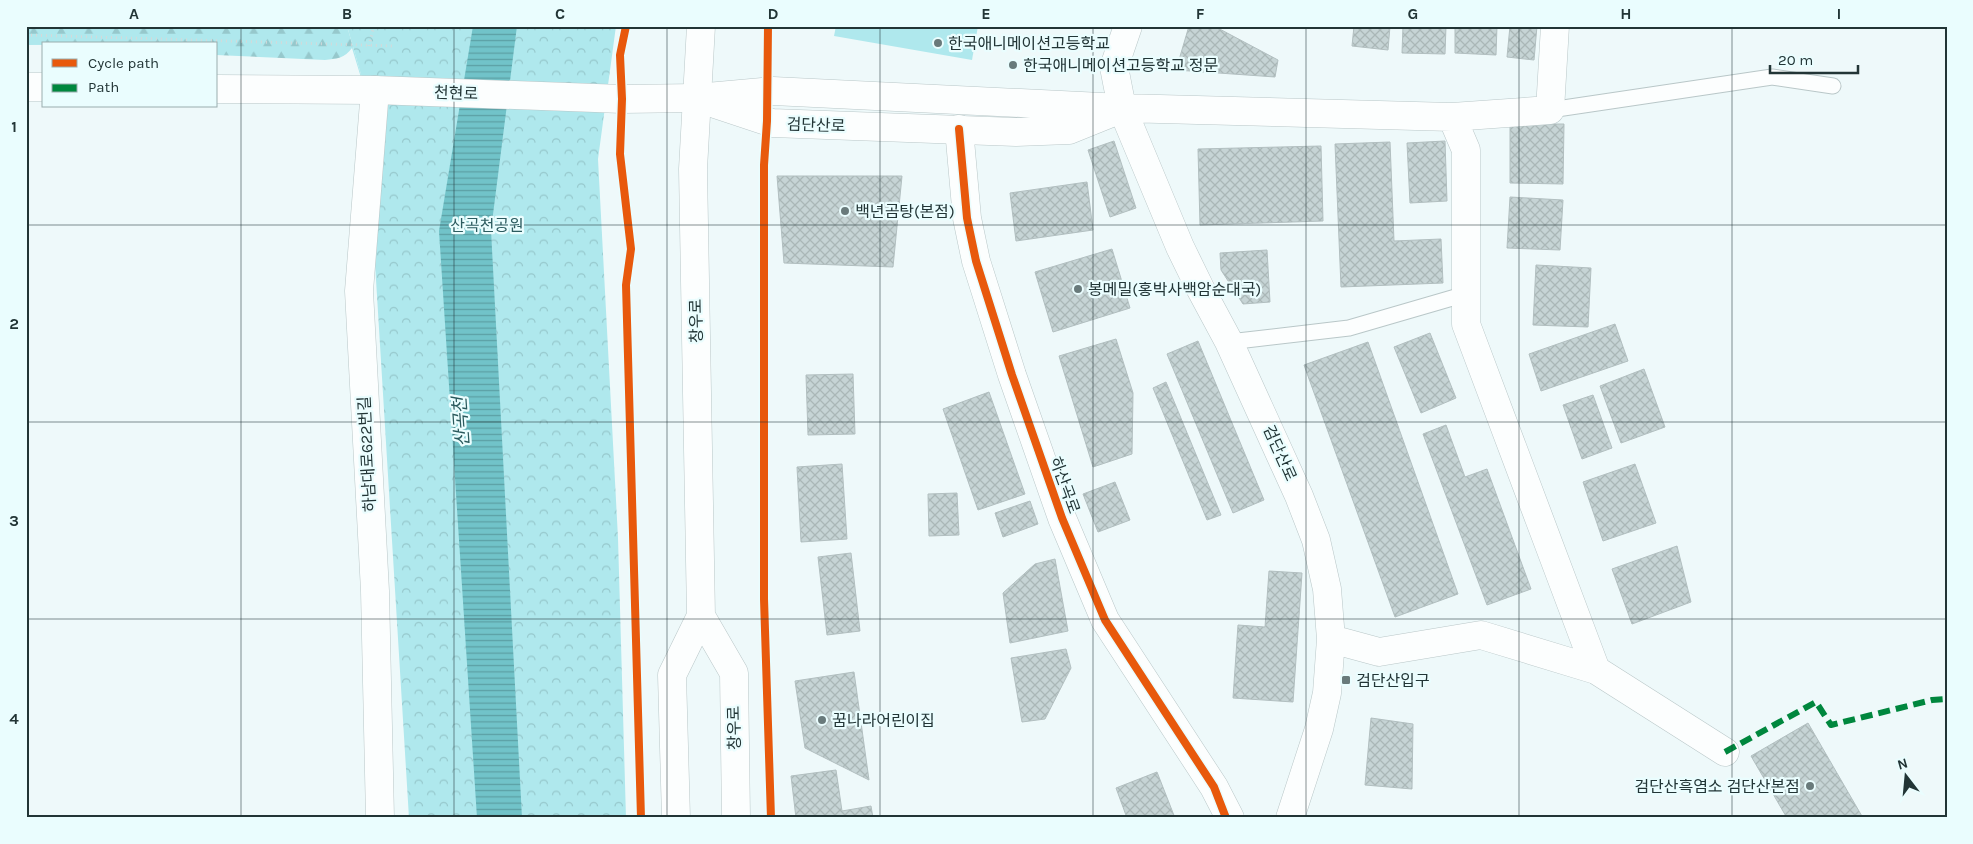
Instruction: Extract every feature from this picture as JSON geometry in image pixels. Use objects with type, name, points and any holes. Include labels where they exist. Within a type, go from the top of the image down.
[{"type":"street","name":"창우로","points":[[676,818],[672,675],[701,616],[693,169],[701,26]]},
{"type":"street","name":"검단산로","points":[[1128,26],[1114,67],[1122,108],[1180,247],[1229,342],[1295,488],[1316,540],[1327,589],[1330,639],[1327,693],[1319,730],[1287,814]]},
{"type":"street","points":[[1122,108],[1452,117],[1550,110],[1554,26]]},
{"type":"street","points":[[26,87],[42,87]]},
{"type":"street","name":"천현로","points":[[218,89],[375,90],[620,99],[696,98]]},
{"type":"street","name":"하남대로622번길","points":[[375,90],[359,291],[374,591],[380,818]]},
{"type":"street","name":"검단산로","points":[[696,98],[773,91],[1122,108]]},
{"type":"street","name":"검단산로","points":[[696,98],[772,123],[1016,132],[1069,130],[1122,108]]},
{"type":"street","points":[[1452,117],[1466,150],[1466,324],[1596,670]]},
{"type":"street","name":"하산곡로","points":[[959,129],[967,218],[976,261],[1012,375],[1062,518],[1105,620],[1233,814]]},
{"type":"street","name":"창우로","points":[[701,616],[734,673],[736,818]]},
{"type":"street","points":[[1330,639],[1379,652],[1481,635],[1596,670],[1725,752]]},
{"type":"lane","points":[[1550,110],[1772,77],[1833,86]]},
{"type":"lane","points":[[1229,342],[1350,328],[1466,294]]},
{"type":"path","points":[[369,46],[374,26]]},
{"type":"path","points":[[26,35],[395,46]]},
{"type":"green space","points":[[26,26],[292,26],[346,29],[347,26],[379,137],[352,48],[343,56],[325,60],[218,55],[218,42],[42,42],[42,45],[26,45]]},
{"type":"green space","name":"산곡천공원","points":[[347,26],[616,26],[598,159],[618,538],[626,818],[409,818],[371,198],[379,137]]},
{"type":"green space","points":[[836,26],[978,26],[972,60],[834,36]]},
{"type":"water","name":"산곡천","points":[[473,26],[517,26],[491,230],[522,818],[477,818],[439,231]]},
{"type":"building","points":[[1189,26],[1214,26],[1278,60],[1275,77],[1176,70]]},
{"type":"building","points":[[1354,26],[1390,26],[1388,50],[1352,46]]},
{"type":"building","points":[[1403,26],[1446,26],[1445,54],[1402,53]]},
{"type":"building","points":[[1455,26],[1497,26],[1496,55],[1455,53]]},
{"type":"building","points":[[1510,26],[1537,26],[1534,60],[1507,57]]},
{"type":"building","points":[[1510,124],[1564,124],[1563,184],[1510,183]]},
{"type":"building","points":[[1114,141],[1136,208],[1110,217],[1088,150]]},
{"type":"building","points":[[1445,141],[1447,201],[1410,203],[1407,143]]},
{"type":"building","points":[[1390,142],[1394,241],[1441,239],[1443,283],[1341,287],[1335,144]]},
{"type":"building","points":[[1321,146],[1323,221],[1200,225],[1198,149]]},
{"type":"building","points":[[777,176],[902,176],[893,267],[784,263]]},
{"type":"building","points":[[1087,182],[1093,230],[1016,241],[1010,193]]},
{"type":"building","points":[[1510,197],[1563,200],[1560,250],[1507,248]]},
{"type":"building","points":[[1112,249],[1130,308],[1053,332],[1035,272]]},
{"type":"building","points":[[1267,250],[1270,302],[1243,304],[1221,270],[1220,253]]},
{"type":"building","points":[[1536,265],[1591,268],[1588,327],[1533,325]]},
{"type":"building","points":[[1615,324],[1628,361],[1541,391],[1529,354]]},
{"type":"building","points":[[1430,333],[1456,398],[1421,413],[1394,347]]},
{"type":"building","points":[[1116,339],[1133,393],[1132,454],[1093,467],[1059,356]]},
{"type":"building","points":[[1198,341],[1264,500],[1233,513],[1167,354]]},
{"type":"building","points":[[1368,342],[1458,594],[1395,617],[1304,365]]},
{"type":"building","points":[[1644,369],[1665,427],[1621,443],[1600,386]]},
{"type":"building","points":[[853,374],[855,434],[808,435],[806,375]]},
{"type":"building","points":[[1166,382],[1221,515],[1207,520],[1153,388]]},
{"type":"building","points":[[989,392],[1025,494],[978,510],[943,409]]},
{"type":"building","points":[[1593,395],[1612,448],[1582,459],[1563,405]]},
{"type":"building","points":[[1446,425],[1465,477],[1487,469],[1531,589],[1487,605],[1423,434]]},
{"type":"building","points":[[842,464],[847,539],[801,542],[797,467]]},
{"type":"building","points":[[1635,464],[1656,523],[1603,541],[1583,482]]},
{"type":"building","points":[[1115,482],[1130,520],[1098,532],[1083,494]]},
{"type":"building","points":[[957,493],[959,535],[929,536],[928,494]]},
{"type":"building","points":[[1030,501],[1038,524],[1003,537],[995,513]]},
{"type":"building","points":[[1677,546],[1691,602],[1632,624],[1612,569]]},
{"type":"building","points":[[851,553],[860,631],[827,635],[818,557]]},
{"type":"building","points":[[1055,559],[1068,631],[1010,643],[1003,593],[1035,564]]},
{"type":"building","points":[[1269,571],[1302,573],[1293,702],[1233,698],[1238,625],[1265,627]]},
{"type":"building","points":[[1066,649],[1071,668],[1045,719],[1022,722],[1011,658]]},
{"type":"building","points":[[854,672],[869,780],[805,748],[795,681]]},
{"type":"building","points":[[1371,718],[1413,724],[1412,789],[1365,785]]},
{"type":"building","points":[[1808,723],[1863,818],[1787,818],[1751,756]]},
{"type":"building","points":[[836,770],[842,811],[871,806],[873,818],[796,818],[791,776]]},
{"type":"building","points":[[1157,772],[1175,818],[1127,818],[1116,788]]},
{"type":"marked path","points":[[1725,752],[1816,702],[1831,725],[1932,700],[1947,699]]},
{"type":"cycle path","points":[[626,26],[620,55],[622,99],[620,154],[631,249],[626,285],[641,818]]},
{"type":"cycle path","points":[[768,26],[767,121],[764,165],[764,599],[771,818]]},
{"type":"cycle path","points":[[959,129],[967,218],[976,261],[1012,375],[1062,518],[1105,620],[1214,787],[1226,818]]},
{"type":"place","name":"한국애니메이션고등학교","points":[[938,43]]},
{"type":"place","name":"한국애니메이션고등학교 정문","points":[[1013,65]]},
{"type":"place","name":"백년곰탕(본점)","points":[[845,211]]},
{"type":"place","name":"봉메밀(홍박사백암순대국)","points":[[1078,289]]},
{"type":"place","name":"검단산입구","points":[[1346,680]]},
{"type":"place","name":"꿈나라어린이집","points":[[822,720]]},
{"type":"place","name":"검단산흑염소 검단산본점","points":[[1810,786]]}]
